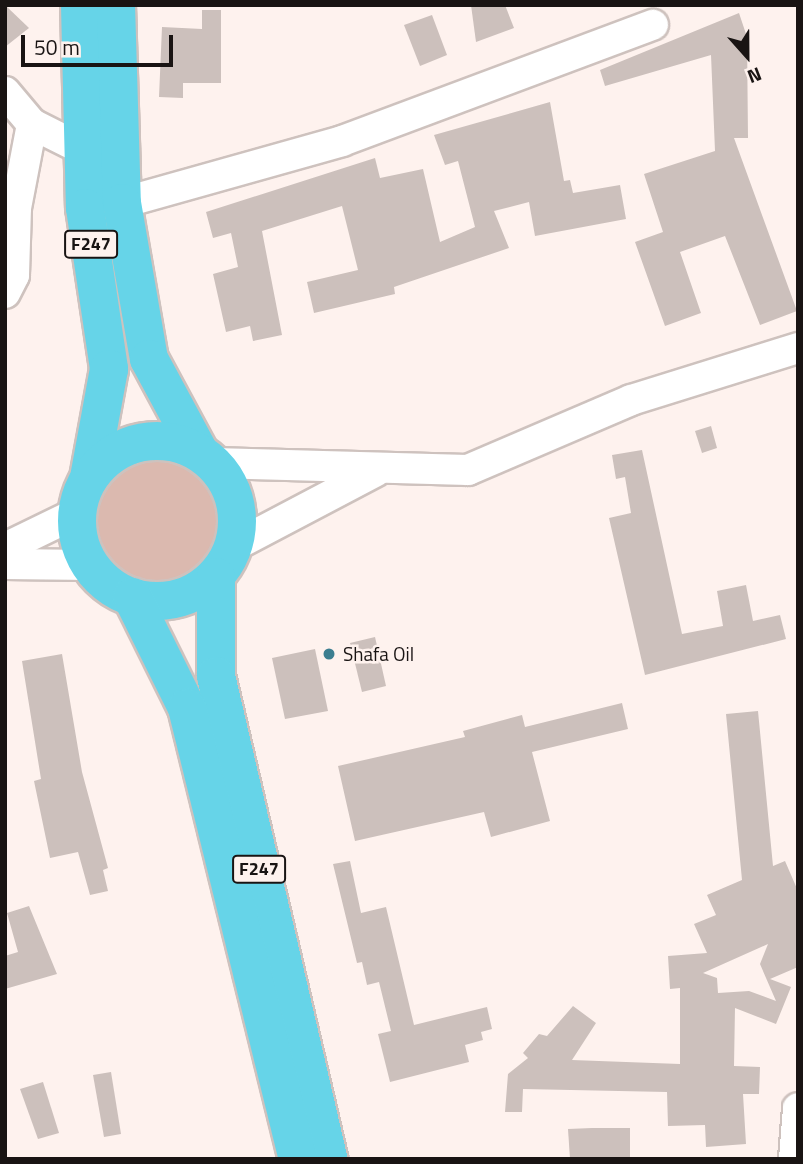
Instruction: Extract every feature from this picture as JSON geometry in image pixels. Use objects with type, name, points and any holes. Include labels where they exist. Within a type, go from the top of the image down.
[{"type":"main road","name":"F247","points":[[80,5],[82,149],[109,369],[83,496],[90,565],[132,597],[187,708],[298,1159]]},
{"type":"main road","name":"F247","points":[[116,5],[122,203],[149,359],[207,457],[233,493],[216,676],[328,1159]]},
{"type":"main road","points":[[83,496],[113,454],[147,441],[207,457]]},
{"type":"main road","points":[[132,597],[185,596],[225,561]]},
{"type":"street","points":[[122,203],[342,141],[653,25]]},
{"type":"street","points":[[5,92],[33,124],[82,149]]},
{"type":"street","points":[[5,293],[15,275],[11,209],[33,124]]},
{"type":"street","points":[[207,457],[378,470],[468,470],[631,400],[798,348]]},
{"type":"street","points":[[225,561],[378,470]]},
{"type":"street","points":[[5,548],[83,496]]},
{"type":"street","points":[[5,564],[90,565]]},
{"type":"street","points":[[794,1159],[798,1108]]},
{"type":"shaded area","points":[[158,451],[185,456],[208,471],[223,494],[228,521],[223,548],[208,571],[185,586],[158,591],[131,586],[108,571],[93,548],[88,521],[93,494],[108,471],[131,456]]},
{"type":"building","points":[[5,5],[29,28],[5,47]]},
{"type":"building","points":[[471,5],[505,5],[514,28],[476,42]]},
{"type":"building","points":[[202,10],[221,10],[221,83],[183,83],[183,98],[159,97],[162,27],[202,29]]},
{"type":"building","points":[[739,13],[747,37],[748,138],[734,138],[797,311],[760,325],[725,236],[680,252],[701,313],[665,326],[635,242],[663,232],[644,174],[715,151],[711,55],[605,86],[600,70]]},
{"type":"building","points":[[432,15],[447,55],[420,66],[404,25]]},
{"type":"building","points":[[550,102],[564,181],[570,180],[573,193],[620,185],[626,219],[535,236],[529,202],[494,211],[509,248],[394,287],[395,294],[314,313],[307,282],[358,270],[342,206],[262,231],[282,335],[253,341],[250,326],[226,332],[213,274],[238,267],[231,233],[213,238],[206,212],[375,158],[380,178],[423,169],[440,242],[475,227],[458,161],[445,165],[434,135]]},
{"type":"building","points":[[711,426],[717,448],[702,453],[695,431]]},
{"type":"building","points":[[642,450],[682,634],[723,626],[717,591],[746,585],[753,621],[780,615],[786,639],[645,675],[609,518],[631,513],[625,477],[616,479],[612,455]]},
{"type":"building","points":[[375,637],[386,686],[362,692],[350,643]]},
{"type":"building","points":[[315,649],[328,711],[285,719],[272,658]]},
{"type":"building","points":[[62,654],[82,772],[108,868],[103,870],[108,891],[90,895],[78,852],[50,858],[34,781],[41,779],[22,661]]},
{"type":"building","points":[[622,703],[628,729],[532,752],[550,821],[491,837],[484,812],[355,841],[338,766],[465,737],[463,731],[522,715],[525,727]]},
{"type":"building","points":[[758,711],[773,866],[785,861],[798,891],[798,967],[770,979],[791,987],[776,1024],[735,1008],[734,1066],[760,1067],[759,1094],[743,1094],[746,1144],[706,1147],[705,1125],[668,1126],[667,1092],[523,1089],[522,1112],[505,1112],[508,1074],[528,1058],[523,1053],[539,1034],[547,1036],[573,1006],[596,1023],[572,1060],[680,1064],[680,988],[670,989],[668,956],[707,953],[694,924],[716,915],[707,895],[742,880],[726,714]],"holes":[[[768,944],[760,964],[776,1001],[749,991],[718,993],[717,978],[703,973]]]},
{"type":"building","points":[[350,861],[361,913],[386,907],[414,1025],[487,1007],[492,1029],[481,1032],[483,1040],[465,1045],[469,1062],[390,1082],[378,1034],[391,1031],[379,982],[367,985],[362,962],[357,963],[333,864]]},
{"type":"building","points":[[29,906],[57,974],[5,989],[5,956],[18,952],[7,913]]},
{"type":"building","points":[[111,1072],[121,1134],[104,1137],[93,1075]]},
{"type":"building","points":[[43,1082],[59,1133],[38,1139],[20,1089]]},
{"type":"building","points":[[630,1128],[630,1159],[570,1159],[568,1129]]},
{"type":"place","name":"Shafa Oil","points":[[329,654]]}]
